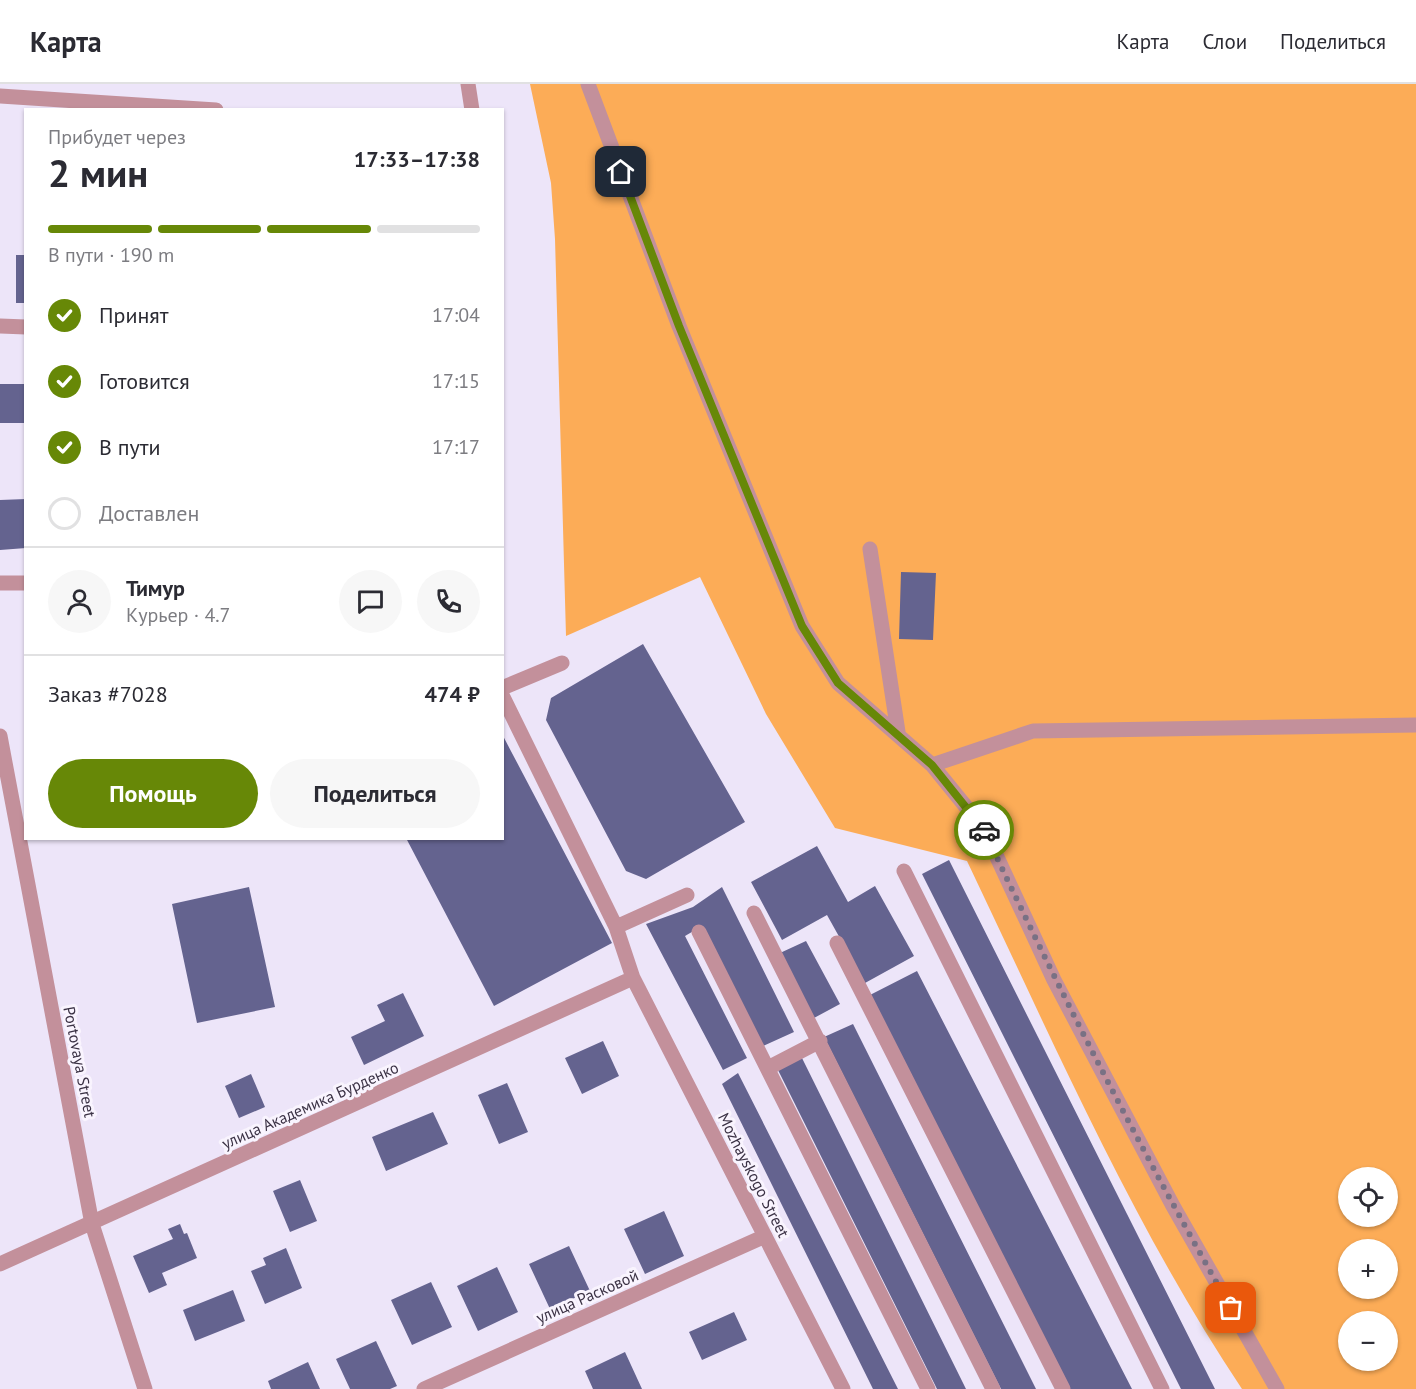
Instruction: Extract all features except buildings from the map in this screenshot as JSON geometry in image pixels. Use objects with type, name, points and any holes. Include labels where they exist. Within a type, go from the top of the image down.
[{"type":"street","points":[[468,84],[472,108]]},
{"type":"street","points":[[588,84],[679,326],[802,626],[838,683],[898,732],[932,765],[984,829],[1054,980],[1156,1175],[1277,1389]]},
{"type":"street","points":[[0,96],[185,108]]},
{"type":"street","points":[[0,326],[24,327]]},
{"type":"street","points":[[870,549],[898,732]]},
{"type":"street","points":[[0,583],[24,583]]},
{"type":"street","points":[[504,687],[562,663]]},
{"type":"street","name":"Mozhayskogo Street","points":[[504,699],[616,927],[633,978],[843,1389]]},
{"type":"street","points":[[932,765],[1033,732],[1416,725]]},
{"type":"street","name":"Portovaya Street","points":[[0,736],[92,1224],[145,1389]]},
{"type":"street","points":[[904,871],[1162,1389]]},
{"type":"street","points":[[616,927],[687,896]]},
{"type":"street","points":[[754,914],[820,1041],[993,1389]]},
{"type":"street","points":[[699,932],[928,1389]]},
{"type":"street","points":[[837,943],[1063,1389]]},
{"type":"street","name":"улица Академика Бурденко","points":[[0,1264],[633,978]]},
{"type":"street","points":[[768,1068],[820,1041]]},
{"type":"street","name":"улица Расковой","points":[[424,1389],[765,1236]]},
{"type":"shaded area","points":[[530,84],[1416,84],[1416,1389],[1242,1389],[1202,1326],[1129,1196],[1062,1063],[967,861],[835,828],[766,714],[700,577],[566,636],[555,239],[551,183]]},
{"type":"way so far","points":[[984,830],[1054,980],[1173,1206],[1231,1308]]},
{"type":"route","points":[[621,172],[679,326],[802,626],[838,683],[898,732],[932,765],[984,830]]}]
